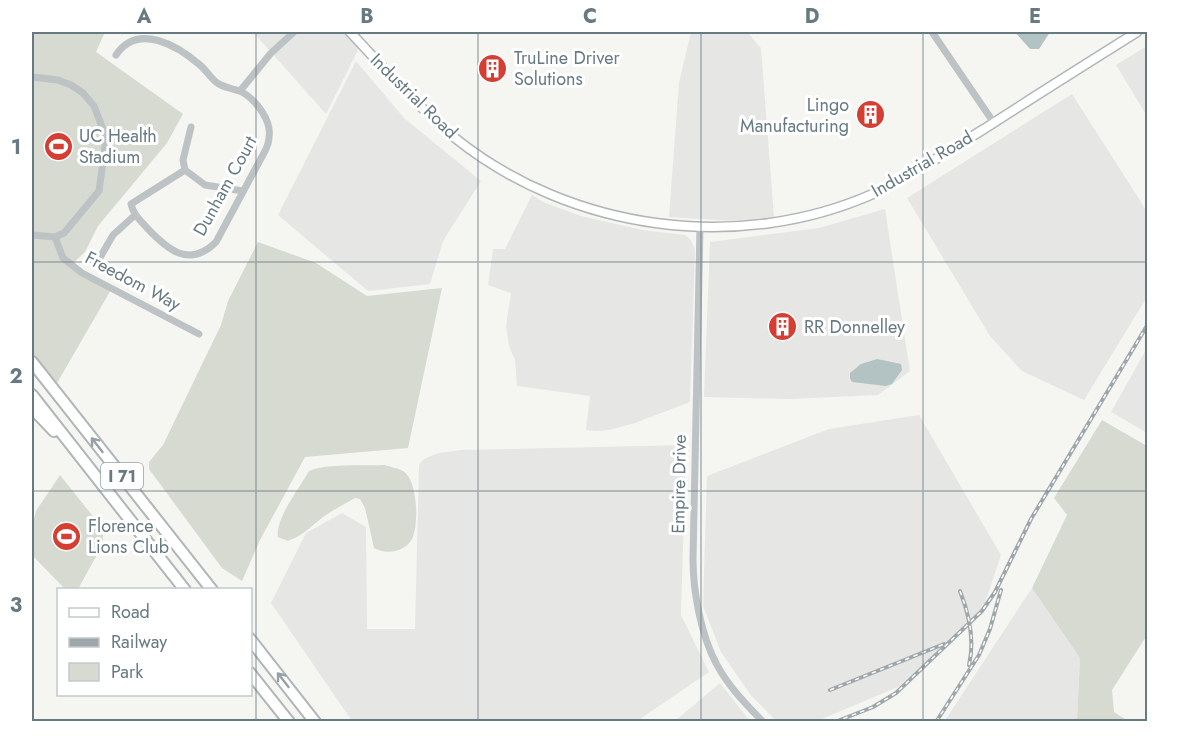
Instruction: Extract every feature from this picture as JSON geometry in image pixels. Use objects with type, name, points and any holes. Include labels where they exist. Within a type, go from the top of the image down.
[{"type":"highway","name":"I 71","points":[[32,362],[210,588]]},
{"type":"highway","name":"I 71","points":[[32,395],[183,588]]},
{"type":"highway","points":[[32,408],[44,423],[74,448]]},
{"type":"highway","points":[[252,642],[315,722]]},
{"type":"highway","points":[[252,676],[289,722]]},
{"type":"main road","name":"Industrial Road","points":[[350,32],[418,104],[456,138],[512,175],[554,196],[599,212],[653,223],[700,227],[771,222],[832,209],[853,202],[917,171],[1137,32]]},
{"type":"street","points":[[240,92],[272,53],[294,32]]},
{"type":"street","points":[[932,32],[994,123]]},
{"type":"street","name":"Dunham Court","points":[[116,55],[131,41],[144,38],[152,38],[184,53],[202,66],[218,84],[248,96],[261,110],[270,136],[265,151],[216,242],[205,251],[198,254],[183,254],[168,249],[135,215]]},
{"type":"street","points":[[32,77],[58,80],[83,93],[94,106],[104,132],[105,147],[99,191],[64,233],[55,237],[32,234]]},
{"type":"street","points":[[191,127],[183,160],[185,170],[205,185],[243,191]]},
{"type":"street","points":[[98,261],[113,234],[135,215],[131,208],[132,202],[185,170]]},
{"type":"street","name":"Empire Drive","points":[[700,227],[694,590],[716,663],[763,722]]},
{"type":"street","name":"Freedom Way","points":[[55,237],[63,258],[82,273],[199,334]]},
{"type":"shaded area","points":[[253,32],[350,32],[361,44],[326,114]]},
{"type":"shaded area","points":[[691,32],[747,32],[761,48],[774,217],[732,221],[669,217],[679,83]]},
{"type":"shaded area","points":[[1015,32],[1050,32],[1039,49],[1030,49]]},
{"type":"shaded area","points":[[1147,46],[1147,116],[1116,65]]},
{"type":"shaded area","points":[[356,61],[404,118],[481,181],[443,241],[430,284],[368,291],[278,215]]},
{"type":"shaded area","points":[[1072,94],[1148,213],[1147,297],[1084,400],[1022,371],[990,336],[907,198]]},
{"type":"shaded area","points":[[532,195],[543,202],[581,216],[642,230],[685,235],[691,240],[695,250],[690,402],[635,423],[609,430],[586,430],[590,396],[517,386],[515,360],[509,346],[506,326],[511,293],[488,285],[493,249],[505,249]]},
{"type":"shaded area","points":[[885,209],[910,371],[878,395],[789,399],[704,397],[710,242],[819,228]]},
{"type":"shaded area","points":[[1147,348],[1147,433],[1111,412]]},
{"type":"shaded area","points":[[877,359],[901,364],[902,370],[892,384],[886,386],[852,382],[850,373],[861,364]]},
{"type":"shaded area","points":[[919,415],[1001,555],[983,609],[898,687],[817,721],[776,721],[750,694],[721,652],[703,606],[707,476],[829,429]]},
{"type":"shaded area","points":[[686,445],[681,615],[709,672],[637,721],[352,721],[271,603],[306,533],[342,513],[366,527],[367,629],[415,629],[419,465],[424,459],[438,453],[462,450]]},
{"type":"shaded area","points":[[1032,588],[1080,658],[1077,721],[944,722]]},
{"type":"shaded area","points":[[720,683],[750,721],[675,721]]},
{"type":"green space","name":"UC Health Stadium","points":[[32,32],[105,32],[96,52],[183,114],[167,143],[98,226],[85,252],[71,265],[112,288],[53,390],[32,362]]},
{"type":"green space","points":[[258,242],[316,263],[367,296],[442,288],[408,448],[305,457],[260,540],[242,581],[222,568],[149,469],[149,462],[163,445],[221,325],[228,301]]},
{"type":"green space","points":[[1102,420],[1147,446],[1147,635],[1112,690],[1114,712],[1128,721],[1077,721],[1080,658],[1032,588],[1067,515],[1054,498]]},
{"type":"green space","points":[[385,465],[403,471],[412,483],[416,503],[416,524],[412,539],[405,547],[389,552],[374,548],[365,508],[360,499],[355,498],[329,513],[295,538],[288,541],[278,537],[284,512],[309,471],[335,466]]},
{"type":"green space","name":"Florence Lions Club","points":[[60,475],[103,529],[103,544],[79,588],[64,588],[32,555],[32,527],[36,511]]},
{"type":"railway","points":[[835,722],[873,707],[896,693],[982,611],[995,592],[1031,519],[1148,324]]},
{"type":"railway","points":[[936,722],[979,655],[990,629],[1001,590]]},
{"type":"railway","points":[[960,591],[970,627],[969,665]]},
{"type":"railway","points":[[830,690],[944,644]]},
{"type":"place","name":"TruLine Driver Solutions","points":[[493,68]]},
{"type":"place","name":"Lingo Manufacturing","points":[[870,115]]},
{"type":"place","name":"UC Health Stadium","points":[[58,146]]},
{"type":"place","name":"RR Donnelley","points":[[783,327]]},
{"type":"place","name":"Florence Lions Club","points":[[67,536]]}]
